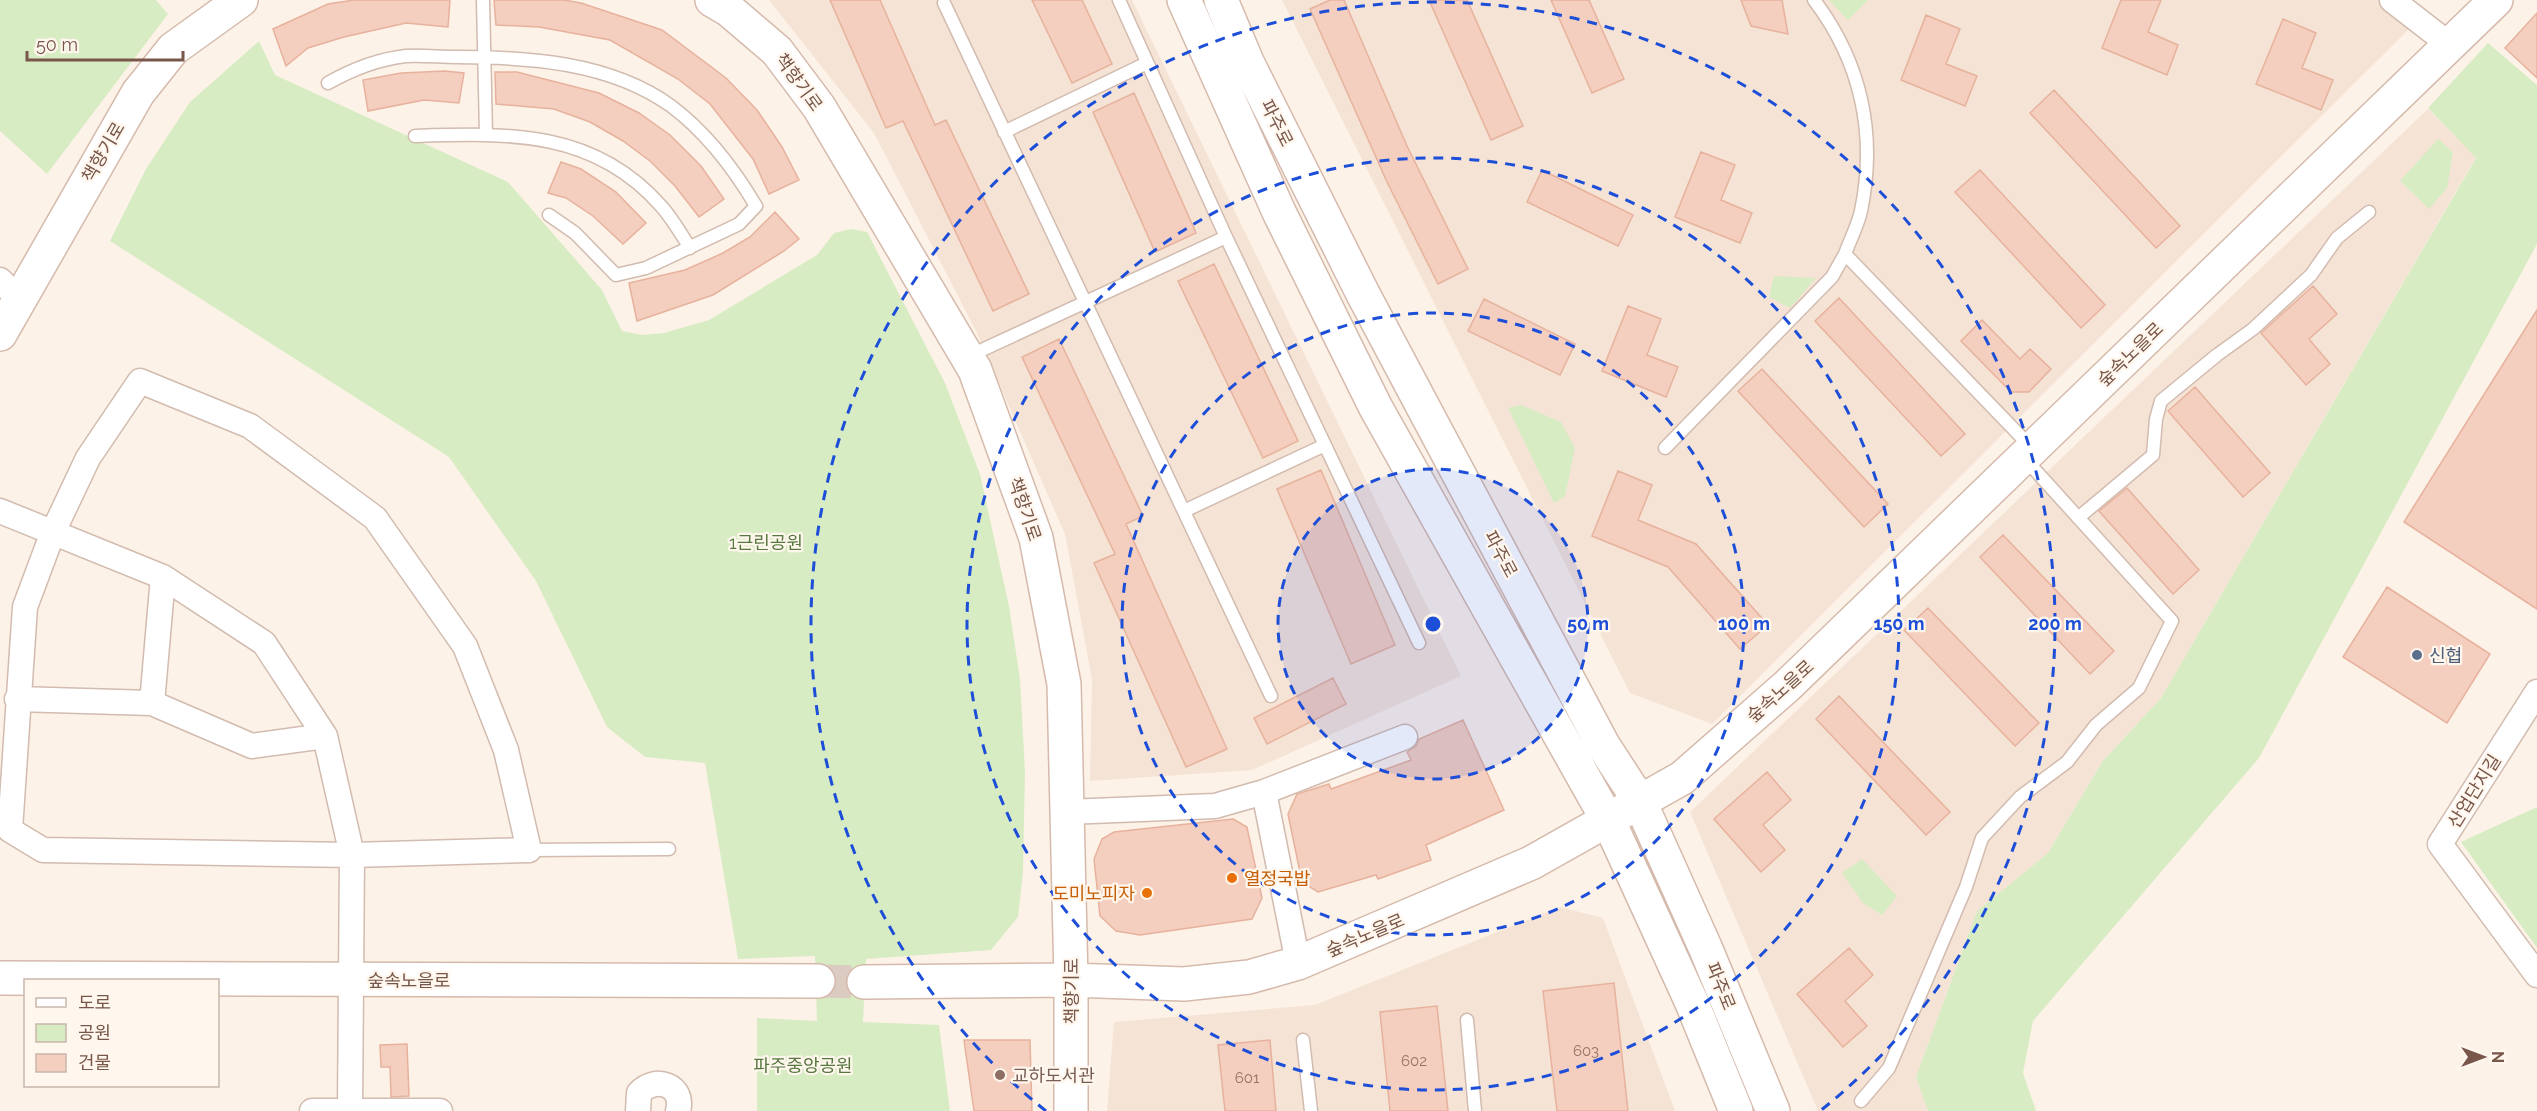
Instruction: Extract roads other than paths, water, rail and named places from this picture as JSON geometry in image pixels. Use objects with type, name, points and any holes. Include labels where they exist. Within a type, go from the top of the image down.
[{"type":"street","name":"책향기로","points":[[0,334],[9,290],[138,93],[173,49],[241,0]]},
{"type":"street","name":"책향기로","points":[[712,0],[729,10],[777,51],[819,107],[975,370],[1036,538],[1064,684],[1071,980],[1071,1111]]},
{"type":"street","name":"파주로","points":[[1184,0],[1274,202],[1376,408],[1607,819],[1692,1003],[1736,1111]]},
{"type":"street","name":"파주로","points":[[1221,0],[1247,62],[1364,294],[1603,745],[1640,802],[1705,947],[1773,1111]]},
{"type":"street","points":[[2392,0],[2450,45]]},
{"type":"street","name":"숲속노을로","points":[[864,982],[1071,980],[1184,984],[1249,976],[1298,963],[1530,863],[1682,778],[1787,686],[2496,0]]},
{"type":"street","points":[[140,381],[250,426],[375,518],[465,646],[506,750],[529,850],[352,855],[43,850],[10,830],[17,699],[25,607],[53,532],[88,458],[140,381]]},
{"type":"street","points":[[0,511],[163,577],[264,643],[325,736],[352,855],[349,980],[350,1110]]},
{"type":"street","points":[[152,703],[163,577]]},
{"type":"street","name":"산업단지길","points":[[2537,692],[2440,844],[2537,975]]},
{"type":"street","points":[[17,699],[152,703],[252,746],[325,736]]},
{"type":"street","points":[[1067,812],[1215,806],[1264,792],[1405,737]]},
{"type":"street","points":[[1264,792],[1298,963]]},
{"type":"street","name":"숲속노을로","points":[[0,978],[174,979]]},
{"type":"street","name":"숲속노을로","points":[[219,979],[818,981]]},
{"type":"street","points":[[638,1111],[639,1093],[650,1083],[658,1082],[671,1087],[676,1092],[678,1111]]},
{"type":"street","points":[[312,1111],[440,1111]]},
{"type":"lane","points":[[483,0],[486,134]]},
{"type":"lane","points":[[1119,0],[1226,237],[1419,643]]},
{"type":"lane","points":[[1665,448],[1832,277],[1845,254],[1860,213],[1867,169],[1868,136],[1865,107],[1852,66],[1832,23],[1814,0]]},
{"type":"lane","points":[[944,3],[1083,303],[1271,696]]},
{"type":"lane","points":[[328,83],[349,72],[405,56],[545,60],[616,78],[670,105],[708,141],[740,180],[756,206],[739,224],[646,267],[616,275],[575,233],[549,215]]},
{"type":"lane","points":[[1004,132],[1147,63]]},
{"type":"lane","points":[[415,136],[486,134],[546,141],[586,150],[626,172],[662,206],[690,248]]},
{"type":"lane","points":[[2078,518],[2153,455],[2156,419],[2162,401],[2217,355],[2253,330],[2311,275],[2337,238],[2369,212]]},
{"type":"lane","points":[[968,357],[1226,237]]},
{"type":"lane","points":[[1845,254],[2028,454],[2078,518],[2172,621],[2139,688],[2096,725],[2067,762],[2020,797],[1982,838],[1966,887],[1889,1068],[1861,1101]]},
{"type":"lane","points":[[1184,511],[1325,445]]},
{"type":"lane","points":[[529,850],[669,849]]},
{"type":"lane","points":[[1467,1020],[1475,1111]]},
{"type":"lane","points":[[1303,1040],[1311,1111]]},
{"type":"tunnel","points":[[818,981],[864,982]]},
{"type":"place","name":"신협","points":[[2417,655]]},
{"type":"place","name":"열정국밥","points":[[1232,878]]},
{"type":"place","name":"도미노피자","points":[[1147,893]]},
{"type":"place","name":"교하도서관","points":[[1000,1075]]},
{"type":"park label","name":"1근린공원","points":[[766,542]]},
{"type":"park label","name":"파주중앙공원","points":[[803,1065]]}]
